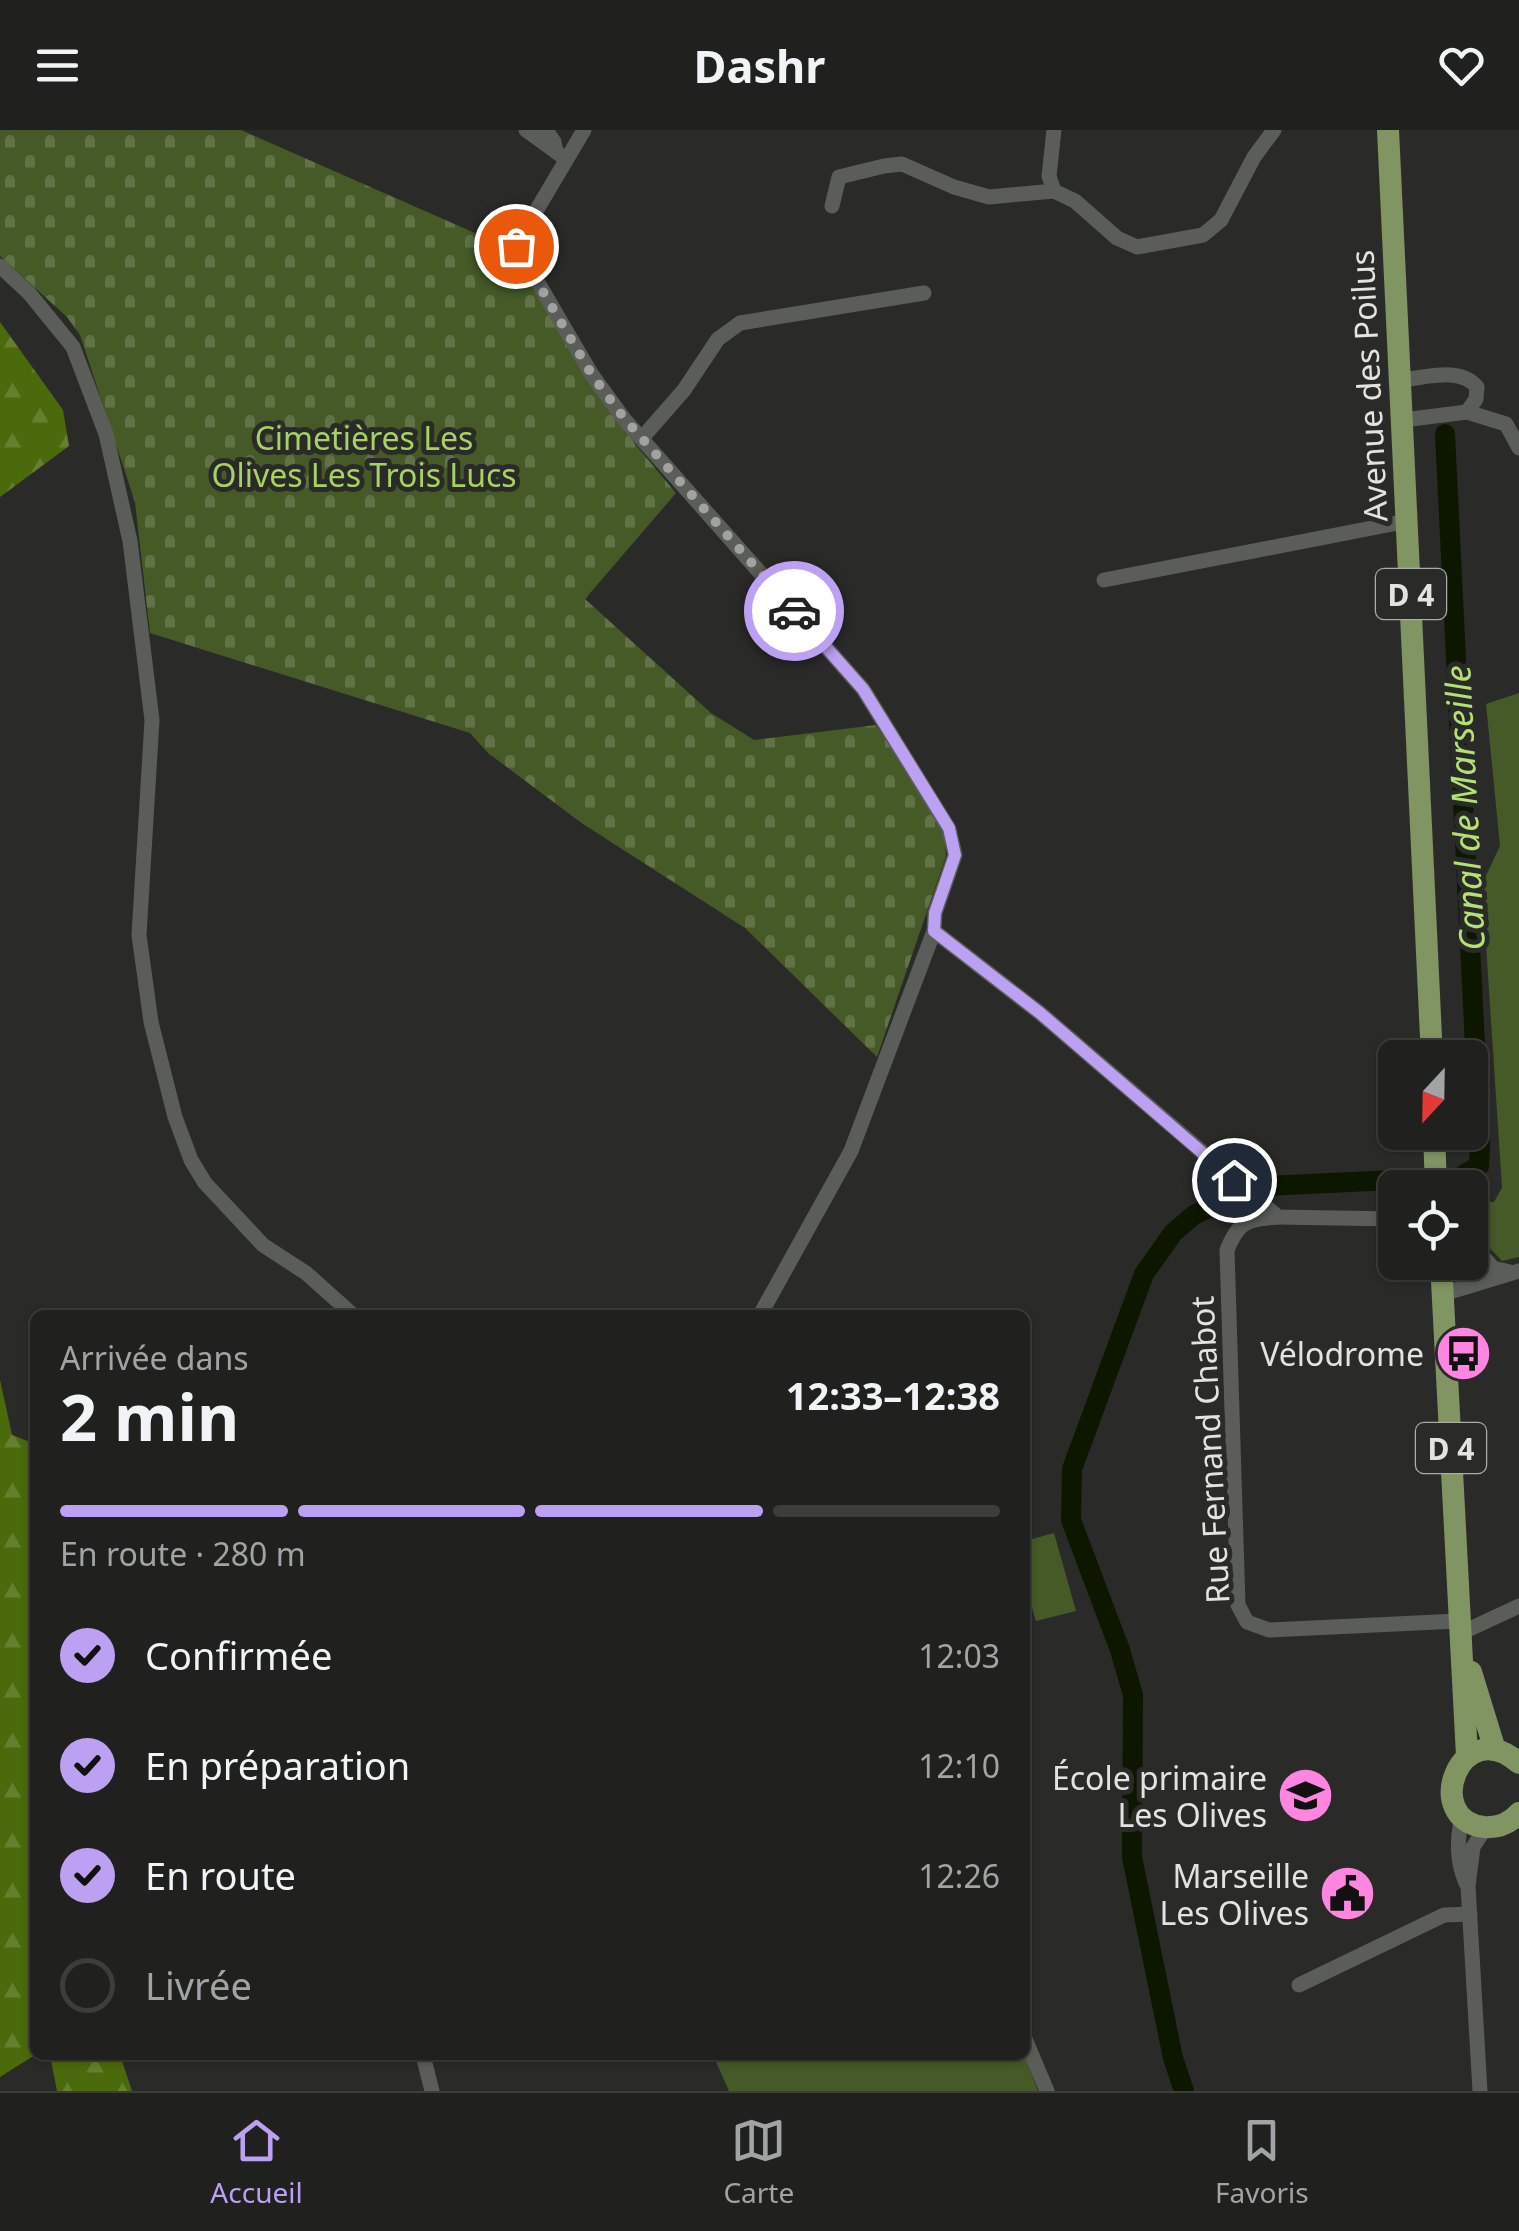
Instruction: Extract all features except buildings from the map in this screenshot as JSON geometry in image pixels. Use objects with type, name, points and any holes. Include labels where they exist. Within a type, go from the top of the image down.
[{"type":"main road","name":"Avenue des Poilus","points":[[1388,130],[1431,1040]]},
{"type":"main road","name":"D 4","points":[[1443,1280],[1467,1756]]},
{"type":"main road","name":"D 4","points":[[1459,1627],[1495,1750]]},
{"type":"main road","points":[[1519,1763],[1508,1754],[1480,1750],[1456,1768],[1450,1785],[1453,1802],[1462,1816],[1473,1824],[1503,1822],[1519,1844]]},
{"type":"street","points":[[526,130],[561,156]]},
{"type":"street","points":[[546,130],[561,156]]},
{"type":"street","points":[[584,130],[561,156],[516,246],[592,375],[642,438],[863,689],[949,828],[955,855],[935,913],[934,931],[852,1151],[763,1310]]},
{"type":"street","points":[[1054,130],[1049,176],[1054,191]]},
{"type":"street","points":[[832,206],[836,184],[844,174],[884,166],[915,167],[989,197],[1054,191],[1075,200],[1117,238],[1137,246],[1203,235],[1221,220],[1254,157],[1274,130]]},
{"type":"street","points":[[0,266],[29,293],[72,348],[106,434],[130,541],[152,720],[140,935],[151,1022],[176,1117],[191,1160],[205,1182],[263,1246],[306,1273],[347,1310]]},
{"type":"street","points":[[642,438],[684,390],[718,339],[740,323],[924,293]]},
{"type":"street","points":[[1401,380],[1457,375],[1470,378],[1476,387],[1476,399],[1467,412]]},
{"type":"street","points":[[1402,420],[1467,412],[1506,424],[1519,448]]},
{"type":"street","points":[[1104,580],[1408,521]]},
{"type":"street","points":[[934,931],[1040,1013],[1278,1217],[1378,1219]]},
{"type":"street","name":"Rue Fernand Chabot","points":[[1278,1217],[1246,1220],[1233,1233],[1227,1250],[1238,1605],[1247,1622],[1269,1630],[1459,1627]]},
{"type":"street","points":[[1488,1262],[1493,1268],[1517,1272]]},
{"type":"street","points":[[1444,1294],[1517,1272]]},
{"type":"street","points":[[1459,1627],[1519,1606]]},
{"type":"street","points":[[1462,1816],[1457,1840],[1460,1868],[1468,1886]]},
{"type":"street","points":[[1480,2091],[1468,1886],[1473,1847],[1503,1822]]},
{"type":"street","points":[[1299,1986],[1444,1915],[1470,1914]]},
{"type":"street","points":[[1030,2051],[1047,2091]]},
{"type":"street","points":[[423,2060],[432,2091]]},
{"type":"green space","name":"Cimetières Les Olives Les Trois Lucs","points":[[0,130],[241,130],[509,248],[635,444],[676,493],[585,599],[711,713],[754,740],[876,725],[944,828],[946,856],[877,1057],[745,928],[583,824],[488,753],[470,733],[150,633],[135,502],[80,335],[67,317],[0,256]]},
{"type":"green space","points":[[0,322],[63,410],[69,446],[0,497]]},
{"type":"green space","points":[[1519,693],[1519,1257],[1502,1261],[1488,1246],[1488,1202],[1494,1202],[1502,1188],[1482,884],[1500,846],[1486,704]]},
{"type":"green space","points":[[0,1380],[12,1435],[30,1442],[30,2058],[0,2077]]},
{"type":"green space","points":[[1054,1533],[1076,1611],[1036,1621],[1030,1601],[1030,1540]]},
{"type":"green space","points":[[51,2060],[122,2060],[132,2091],[57,2091]]},
{"type":"green space","points":[[715,2060],[1026,2060],[1038,2091],[729,2091]]},
{"type":"waterway","name":"Canal de Marseille","points":[[1445,434],[1480,1148],[1479,1166],[1472,1170]]},
{"type":"waterway","name":"Canal de Marseille","points":[[1184,2091],[1173,2058],[1132,1857],[1133,1695],[1071,1520],[1072,1469],[1144,1274],[1173,1233],[1194,1215],[1264,1186],[1378,1181]]},
{"type":"way so far","points":[[516,246],[592,375],[624,418],[794,611]]},
{"type":"place","name":"Vélodrome","points":[[1463,1353]]},
{"type":"place","name":"École primaire Les Olives","points":[[1306,1795]]},
{"type":"place","name":"Marseille Les Olives","points":[[1348,1893]]},
{"type":"route","points":[[794,611],[863,689],[949,828],[955,855],[935,913],[934,931],[1040,1013],[1234,1180]]}]
